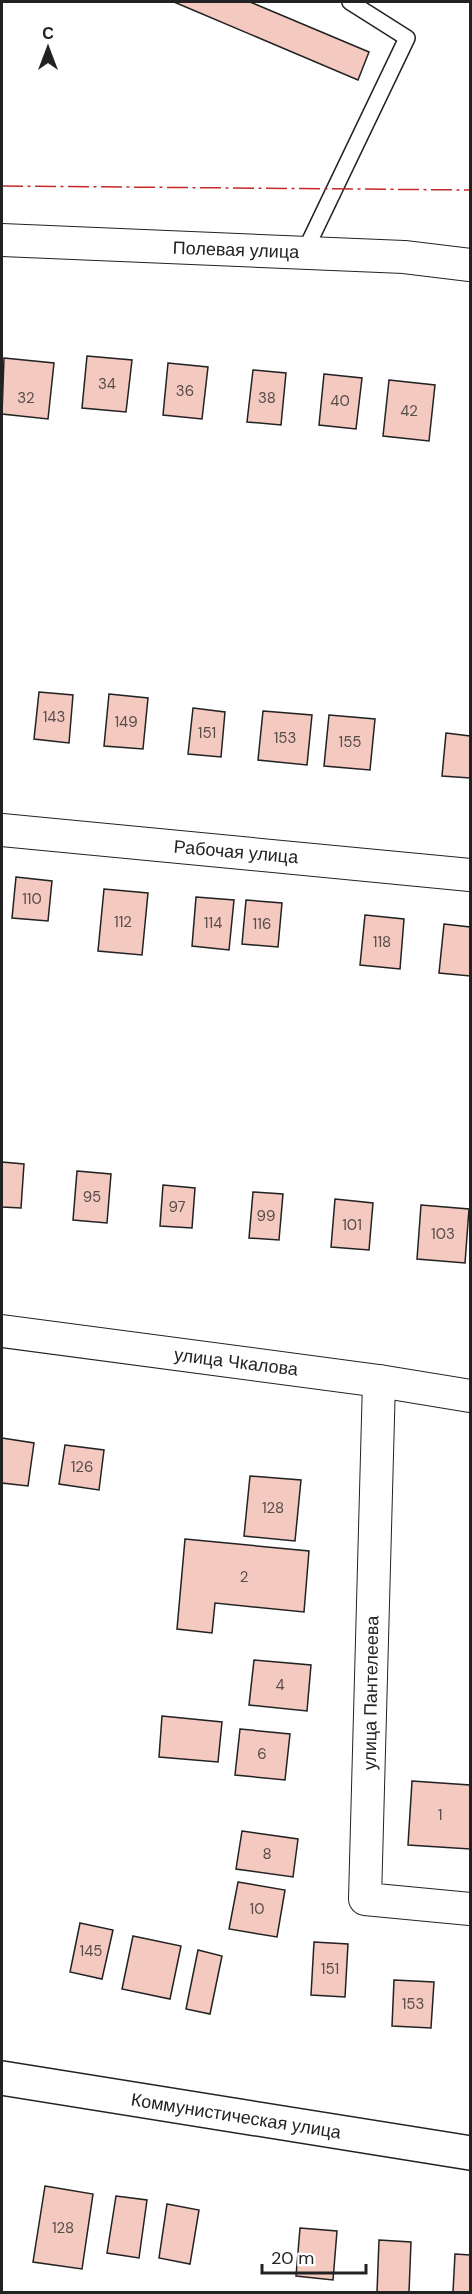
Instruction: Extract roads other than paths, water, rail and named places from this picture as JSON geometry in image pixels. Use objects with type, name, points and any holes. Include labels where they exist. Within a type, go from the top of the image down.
[{"type":"street","name":"Полевая улица","points":[[2,240],[404,257],[471,265]]},
{"type":"street","name":"Рабочая улица","points":[[2,830],[471,875]]},
{"type":"street","name":"улица Чкалова","points":[[2,1331],[379,1381],[471,1396]]},
{"type":"street","name":"улица Пантелеева","points":[[379,1381],[365,1899],[471,1910]]},
{"type":"street","name":"Коммунистическая улица","points":[[2,2078],[471,2153]]},
{"type":"lane","points":[[304,253],[407,38],[350,2]]}]
